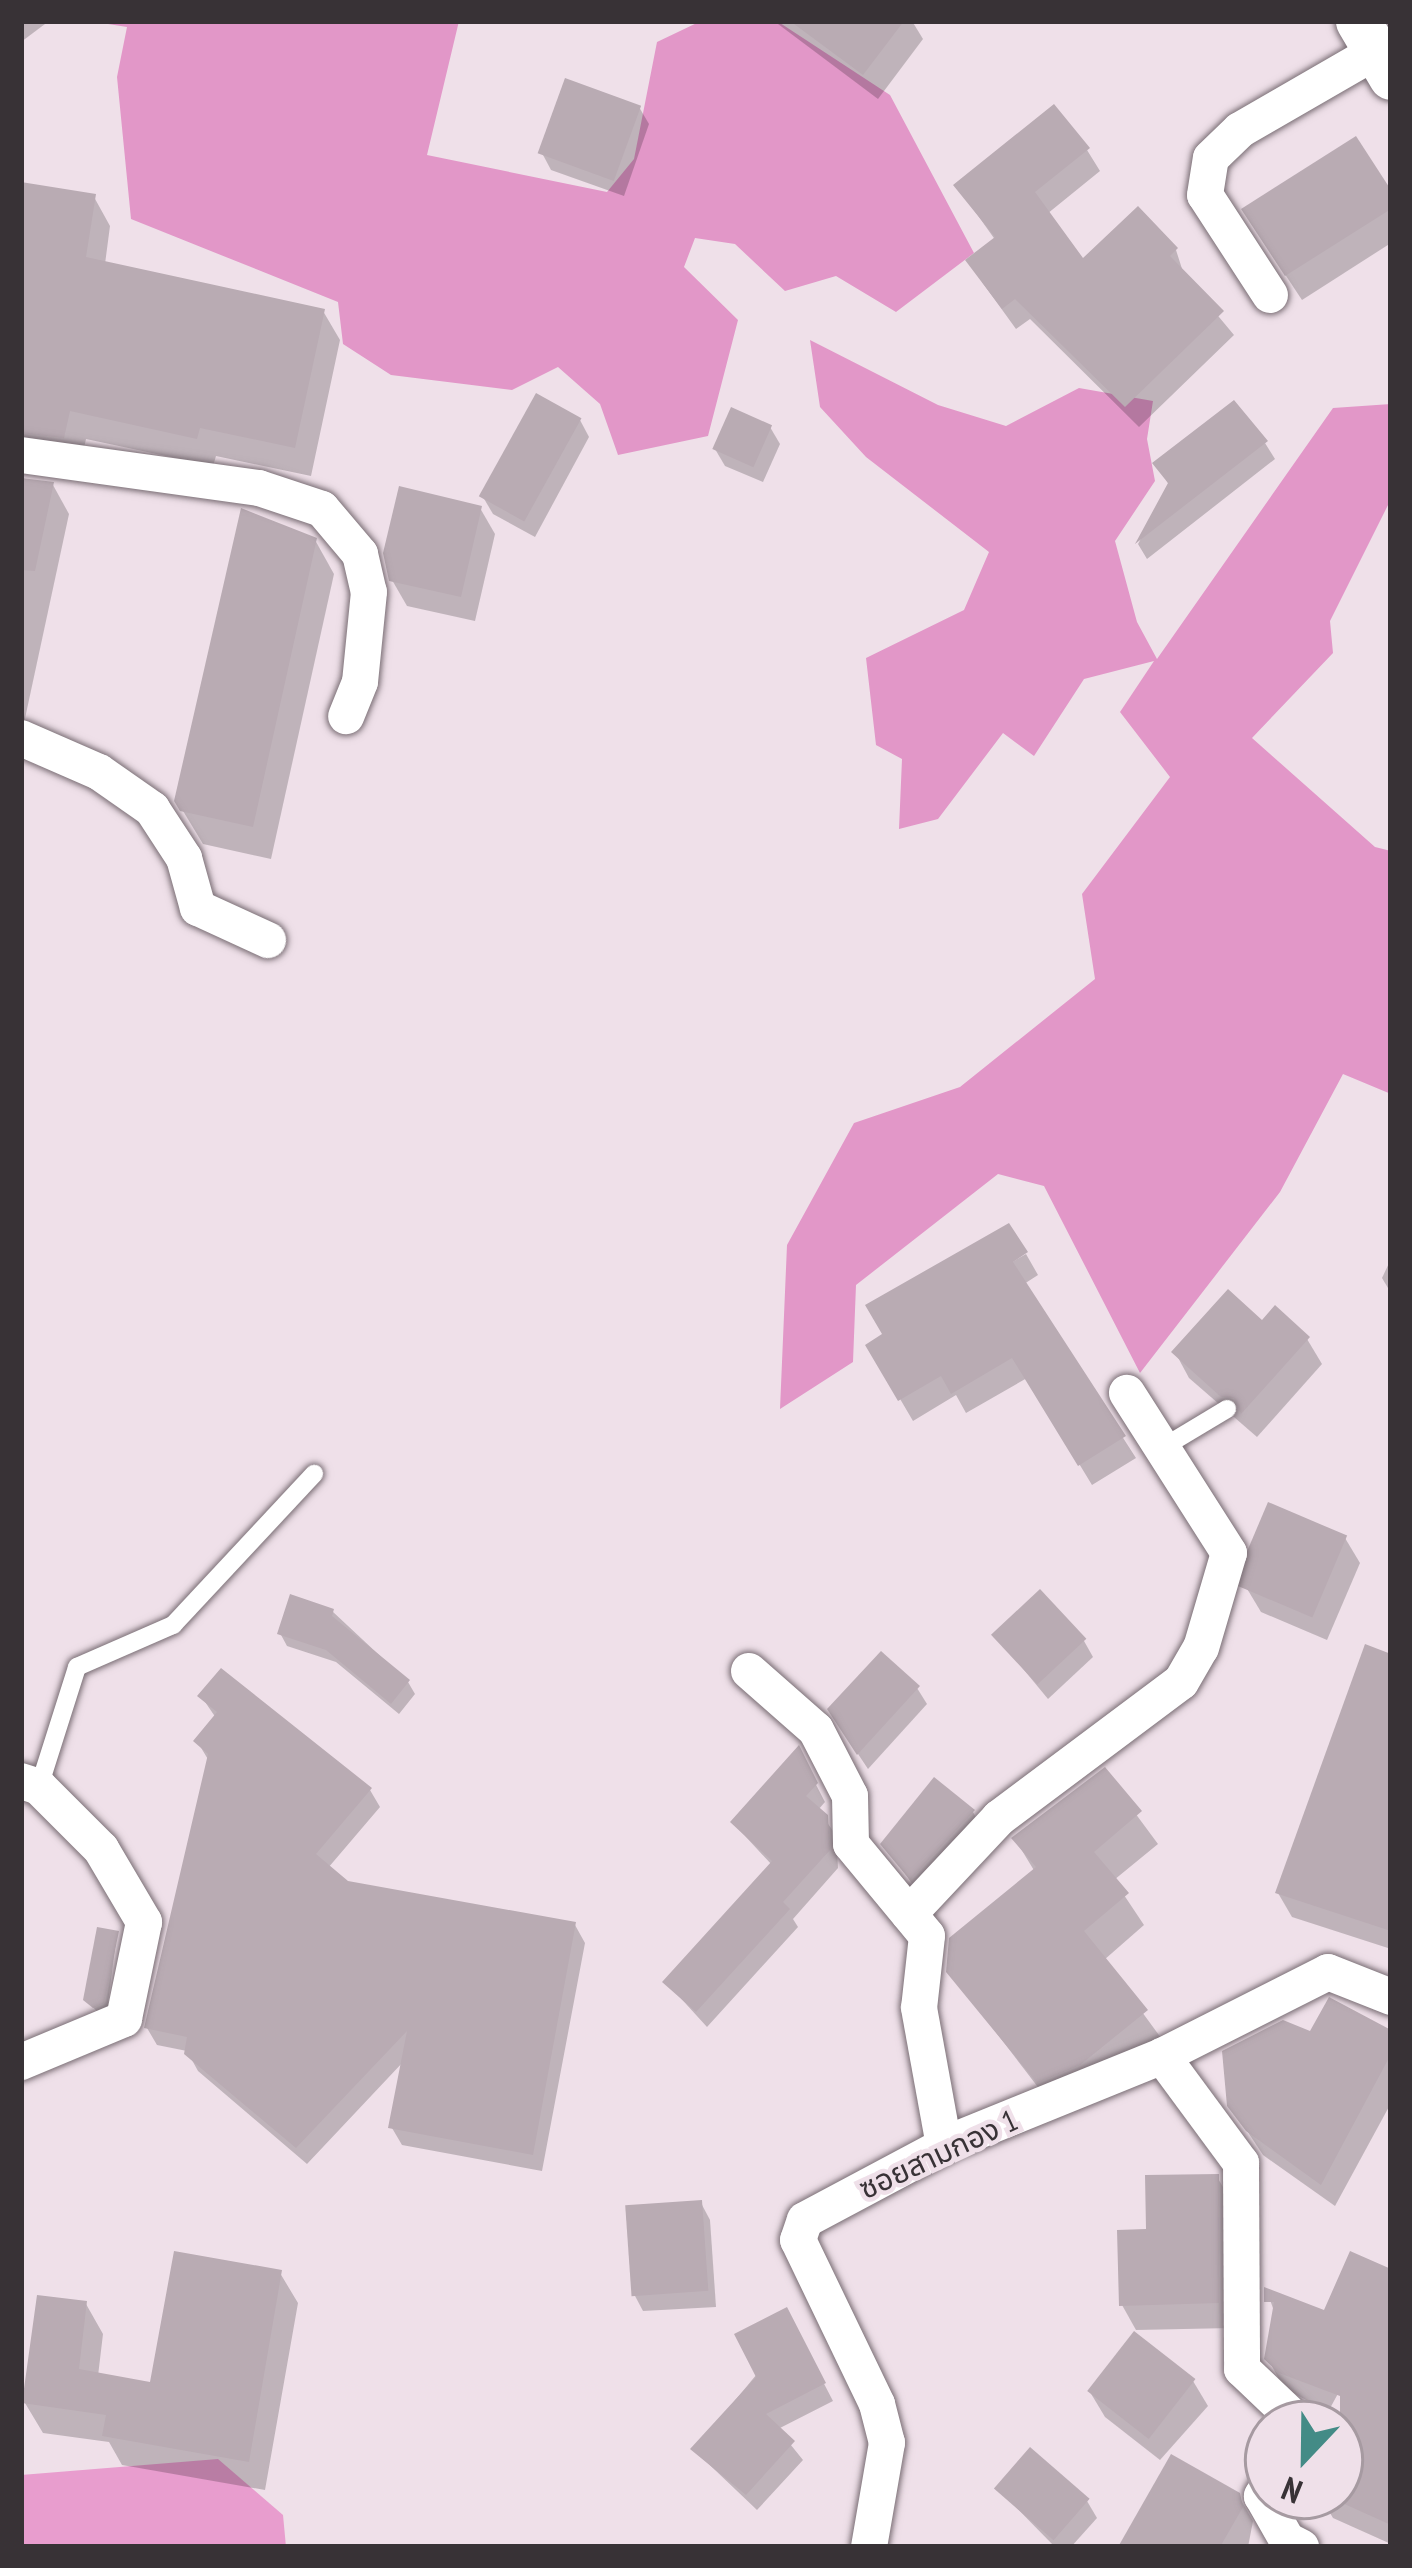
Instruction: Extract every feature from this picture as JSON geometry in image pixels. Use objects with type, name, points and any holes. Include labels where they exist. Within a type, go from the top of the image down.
[{"type":"street","points":[[1270,295],[1205,195],[1211,158],[1240,130],[1375,50]]},
{"type":"street","points":[[21,454],[259,488],[322,509],[360,554],[369,592],[360,682],[346,716]]},
{"type":"street","points":[[21,738],[100,772],[152,809],[184,858],[198,908],[268,940]]},
{"type":"street","points":[[909,1914],[999,1818],[1181,1682],[1201,1648],[1229,1553],[1127,1394]]},
{"type":"street","points":[[749,1672],[815,1730],[850,1796],[851,1844],[927,1936],[919,2008],[944,2146]]},
{"type":"street","points":[[21,2062],[124,2018],[143,1922],[101,1849],[30,1784]]},
{"type":"street","name":"ซอยสามกอง 1","points":[[869,2547],[887,2443],[799,2231],[820,2210],[944,2146],[1162,2056],[1328,1972],[1391,1997]]},
{"type":"street","points":[[1162,2056],[1241,2163],[1242,2369],[1275,2400]]},
{"type":"street","points":[[1275,2520],[1287,2540],[1301,2547]]},
{"type":"lane","points":[[1162,1448],[1227,1409]]},
{"type":"lane","points":[[30,1784],[77,1667],[173,1624],[314,1474]]},
{"type":"shaded area","points":[[89,21],[459,21],[427,155],[607,192],[634,159],[657,42],[701,21],[777,21],[890,95],[974,253],[896,312],[836,276],[785,291],[735,244],[695,238],[684,267],[738,320],[708,436],[618,455],[600,404],[558,367],[512,390],[391,375],[343,344],[338,302],[131,219],[117,77],[127,27]]},
{"type":"shaded area","points":[[810,340],[938,405],[1006,426],[1079,388],[1153,401],[1147,439],[1155,481],[1115,541],[1137,622],[1157,659],[1333,408],[1391,404],[1391,499],[1330,621],[1333,653],[1252,738],[1375,847],[1391,851],[1391,1094],[1343,1074],[1280,1192],[1140,1373],[1044,1186],[998,1174],[856,1285],[853,1362],[780,1409],[787,1245],[854,1123],[960,1087],[1095,979],[1082,894],[1170,777],[1120,712],[1154,661],[1084,679],[1034,756],[1003,733],[938,819],[899,829],[902,759],[876,745],[866,658],[964,610],[989,552],[866,457],[820,407]]},
{"type":"shaded area","points":[[218,2459],[283,2515],[286,2547],[21,2547],[21,2475]]},
{"type":"building","points":[[790,21],[904,21],[863,75]]},
{"type":"building","points":[[565,78],[641,106],[614,181],[538,153]]},
{"type":"building","points":[[1054,104],[1090,148],[1035,192],[1083,258],[1138,206],[1178,248],[1170,256],[1224,311],[1125,407],[1015,299],[1002,309],[965,260],[995,237],[953,185]]},
{"type":"building","points":[[1356,136],[1391,190],[1391,209],[1285,276],[1241,209]]},
{"type":"building","points":[[21,182],[96,194],[86,257],[325,309],[295,448],[200,428],[197,439],[70,411],[64,438],[21,433]]},
{"type":"building","points":[[536,393],[581,418],[524,521],[479,496]]},
{"type":"building","points":[[1234,400],[1268,441],[1135,544],[1168,483],[1152,463]]},
{"type":"building","points":[[731,407],[772,425],[753,467],[712,449]]},
{"type":"building","points":[[21,478],[54,482],[35,571],[21,570]]},
{"type":"building","points":[[399,486],[482,506],[461,597],[389,581],[383,553]]},
{"type":"building","points":[[241,508],[317,538],[253,827],[180,811],[174,801]]},
{"type":"building","points":[[1009,1223],[1028,1252],[1013,1262],[1126,1436],[1078,1466],[1012,1358],[951,1394],[941,1376],[898,1401],[865,1345],[882,1334],[865,1305]]},
{"type":"building","points":[[1228,1289],[1262,1320],[1275,1305],[1310,1337],[1241,1414],[1234,1398],[1221,1397],[1171,1352]]},
{"type":"building","points":[[1268,1502],[1347,1536],[1312,1618],[1233,1584]]},
{"type":"building","points":[[1040,1589],[1086,1639],[1037,1684],[991,1635]]},
{"type":"building","points":[[290,1594],[334,1609],[332,1616],[410,1680],[391,1704],[326,1650],[277,1634]]},
{"type":"building","points":[[1365,1644],[1391,1654],[1391,1931],[1275,1893]]},
{"type":"building","points":[[881,1651],[920,1686],[857,1755],[827,1709]]},
{"type":"building","points":[[221,1668],[372,1788],[316,1854],[348,1881],[576,1922],[533,2155],[388,2128],[407,2031],[296,2148],[184,2054],[187,2037],[144,2028],[208,1754],[193,1741],[217,1712],[197,1696]]},
{"type":"building","points":[[799,1745],[818,1783],[806,1796],[828,1815],[830,1850],[783,1902],[790,1909],[696,2012],[662,1982],[772,1861],[730,1822]]},
{"type":"building","points":[[1105,1767],[1142,1811],[1094,1852],[1129,1893],[1084,1931],[1148,2010],[1080,2065],[1037,2083],[946,1972],[949,1938],[1036,1867],[1011,1838]]},
{"type":"building","points":[[934,1777],[975,1810],[910,1880],[880,1844]]},
{"type":"building","points":[[97,1927],[119,1931],[104,2003],[93,2008],[83,2000]]},
{"type":"building","points":[[1329,1997],[1391,2030],[1391,2054],[1321,2185],[1246,2131],[1227,2106],[1222,2051],[1283,2020],[1310,2031]]},
{"type":"building","points":[[1219,2174],[1219,2303],[1119,2306],[1117,2230],[1146,2229],[1145,2175]]},
{"type":"building","points":[[702,2200],[708,2291],[632,2296],[625,2205]]},
{"type":"building","points":[[174,2251],[282,2270],[249,2462],[102,2436],[106,2415],[22,2403],[37,2295],[87,2301],[79,2369],[150,2382]]},
{"type":"building","points":[[1350,2251],[1391,2269],[1391,2525],[1364,2513],[1364,2400],[1340,2400],[1340,2396],[1279,2373],[1264,2359],[1274,2302],[1264,2302],[1264,2287],[1324,2310]]},
{"type":"building","points":[[787,2307],[826,2383],[766,2414],[795,2441],[746,2495],[690,2449],[756,2377],[734,2334]]},
{"type":"building","points":[[1134,2331],[1195,2379],[1149,2439],[1087,2391]]},
{"type":"building","points":[[1030,2447],[1090,2499],[1054,2540],[994,2489]]},
{"type":"building","points":[[1171,2454],[1240,2493],[1243,2507],[1220,2547],[1118,2547]]}]
